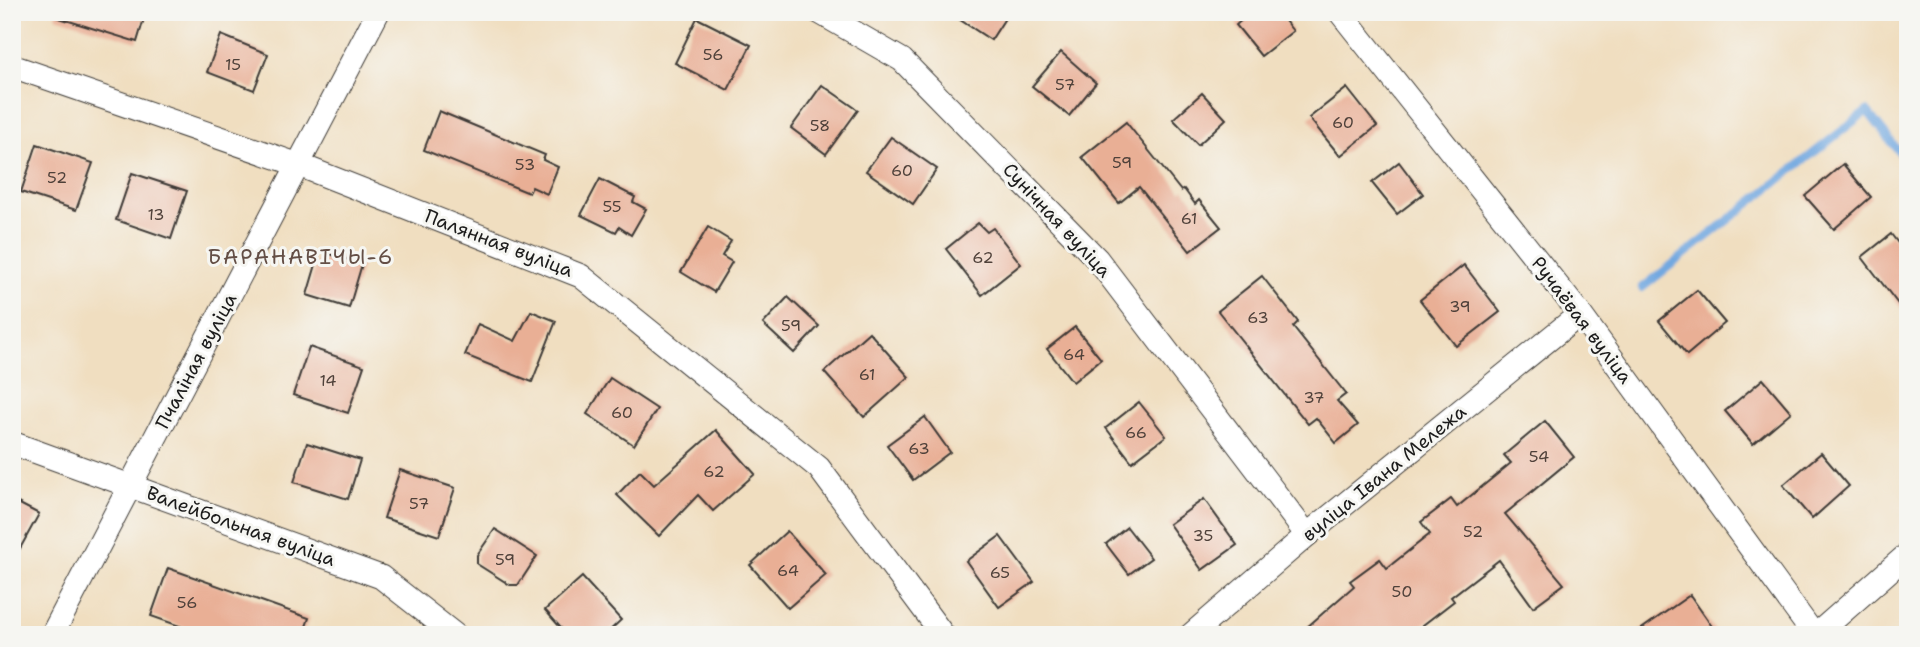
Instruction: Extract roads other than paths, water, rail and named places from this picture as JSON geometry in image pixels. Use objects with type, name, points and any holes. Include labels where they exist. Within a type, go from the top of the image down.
[{"type":"street","name":"Пчаліная вуліца","points":[[52,635],[378,12]]},
{"type":"street","name":"Сунічная вуліца","points":[[819,12],[902,60],[1097,258],[1307,535]]},
{"type":"street","name":"Ручаёвая вуліца","points":[[1340,12],[1580,314],[1815,635]]},
{"type":"street","name":"Палянная вуліца","points":[[12,66],[299,165],[581,276],[819,468],[943,635]]},
{"type":"street","name":"вуліца Івана Мележа","points":[[1191,635],[1307,535],[1580,314]]},
{"type":"street","name":"Валейбольная вуліца","points":[[12,443],[381,576],[455,635]]},
{"type":"street","points":[[1815,635],[1908,554]]},
{"type":"waterway","points":[[1642,288],[1867,111],[1908,163]]},
{"type":"district","name":"БАРАНАВІЧЫ-6","points":[[301,257]]}]
